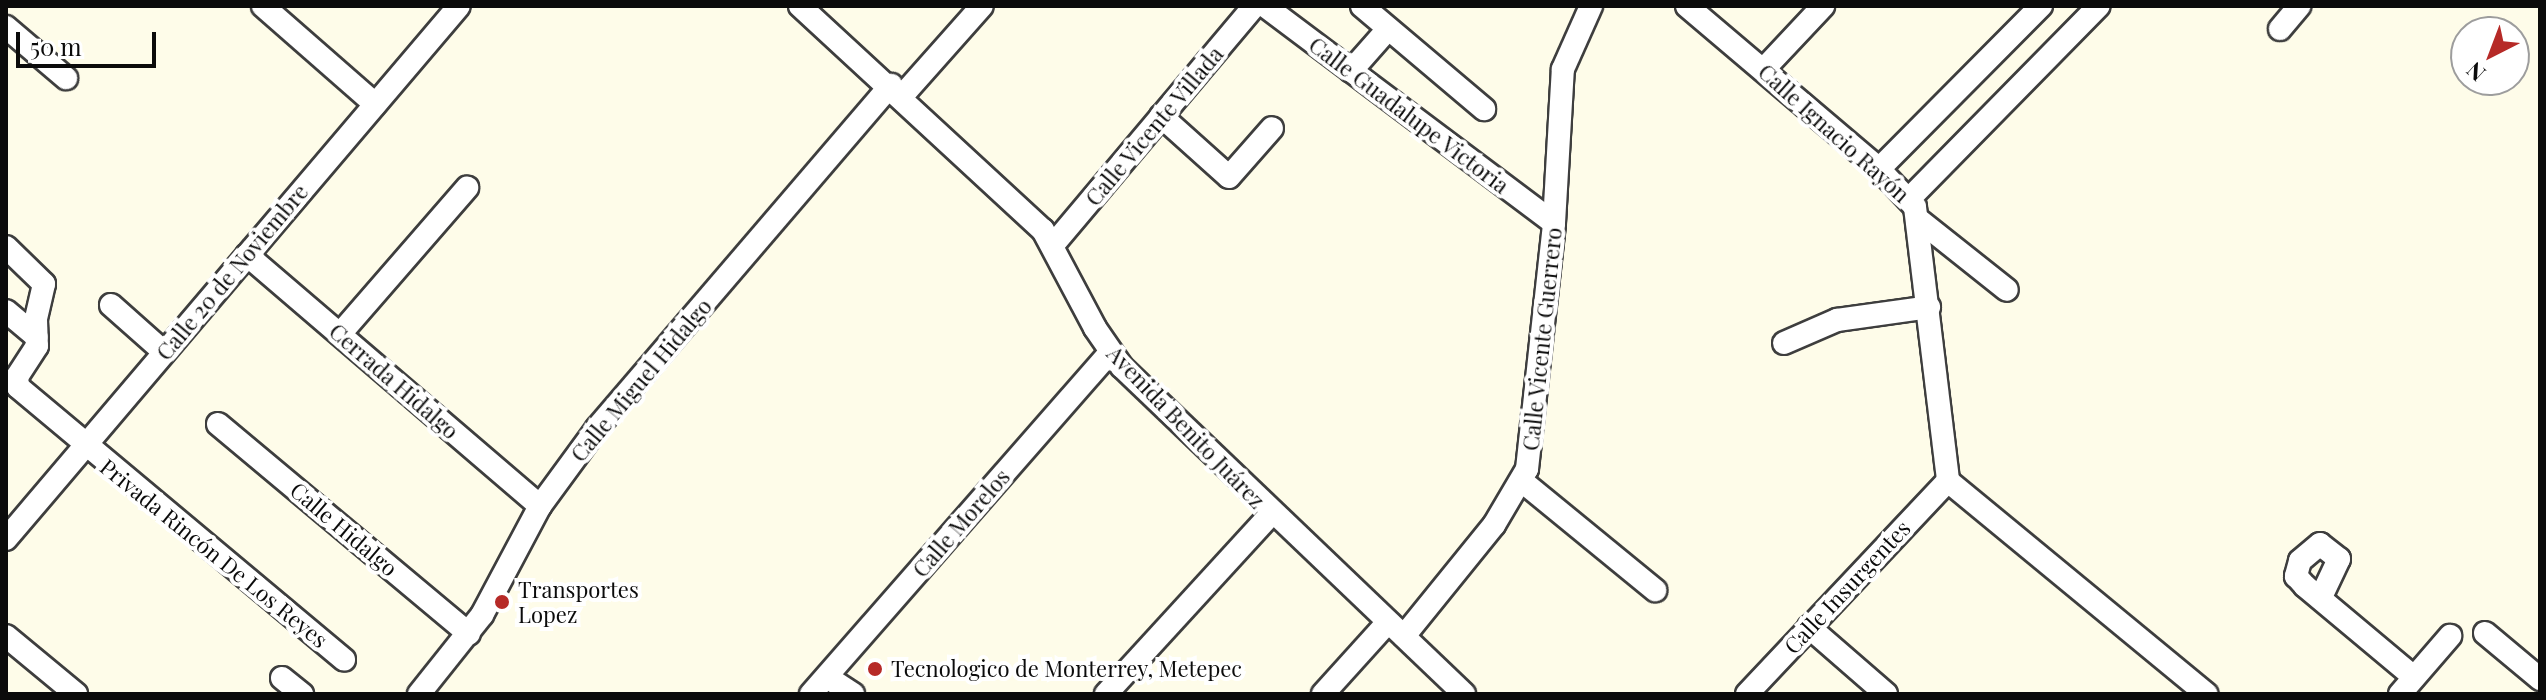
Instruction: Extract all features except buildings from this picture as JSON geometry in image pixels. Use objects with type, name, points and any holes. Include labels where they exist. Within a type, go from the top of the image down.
[{"type":"street","points":[[263,6],[375,104]]},
{"type":"street","name":"Calle 20 de Noviembre","points":[[6,539],[459,6]]},
{"type":"street","name":"Avenida Benito Juárez","points":[[800,6],[896,90],[1053,245],[1110,352],[1271,514],[1464,694]]},
{"type":"street","name":"Calle Miguel Hidalgo","points":[[419,694],[469,634],[501,587],[540,506],[597,428],[896,90],[982,6]]},
{"type":"street","name":"Calle Vicente Villada","points":[[1053,245],[1254,6]]},
{"type":"street","name":"Calle Guadalupe Victoria","points":[[1265,6],[1554,223]]},
{"type":"street","points":[[1362,6],[1484,109]]},
{"type":"street","name":"Calle Vicente Guerrero","points":[[1323,694],[1396,629],[1523,482],[1536,418],[1554,223],[1563,69],[1591,6]]},
{"type":"street","name":"Calle Ignacio Rayón","points":[[1687,6],[1910,198],[1919,220],[1948,481]]},
{"type":"street","points":[[1763,70],[1823,6]]},
{"type":"street","points":[[1879,169],[2041,6]]},
{"type":"street","points":[[1910,198],[2099,6]]},
{"type":"street","points":[[2280,29],[2299,6]]},
{"type":"street","points":[[6,27],[66,78]]},
{"type":"street","points":[[1351,71],[1388,29]]},
{"type":"street","points":[[1161,116],[1229,177],[1272,128]]},
{"type":"street","points":[[340,334],[467,188]]},
{"type":"street","points":[[1919,220],[2007,290]]},
{"type":"street","points":[[6,247],[44,284],[37,337]]},
{"type":"street","name":"Cerrada Hidalgo","points":[[247,255],[540,506]]},
{"type":"street","points":[[111,305],[164,352]]},
{"type":"street","points":[[1784,343],[1837,320],[1929,307]]},
{"type":"street","points":[[6,311],[37,337]]},
{"type":"street","name":"Privada Rincón De Los Reyes","points":[[37,337],[33,357],[16,379],[18,387],[344,660]]},
{"type":"street","name":"Calle Morelos","points":[[818,688],[1110,352]]},
{"type":"street","name":"Calle Hidalgo","points":[[218,424],[469,634]]},
{"type":"street","points":[[1948,481],[2206,694]]},
{"type":"street","name":"Calle Insurgentes","points":[[1747,694],[1948,481]]},
{"type":"street","points":[[1523,482],[1655,590]]},
{"type":"street","points":[[1106,694],[1271,514]]},
{"type":"street","points":[[2321,597],[2407,686],[2450,636]]},
{"type":"street","points":[[1809,627],[1886,694]]},
{"type":"street","points":[[2485,633],[2540,679]]},
{"type":"street","points":[[6,636],[76,694]]},
{"type":"street","points":[[282,678],[302,694]]},
{"type":"street","points":[[818,688],[853,694]]},
{"type":"place","name":"Transportes Lopez","points":[[502,602]]},
{"type":"place","name":"Tecnologico de Monterrey, Metepec","points":[[875,669]]}]
